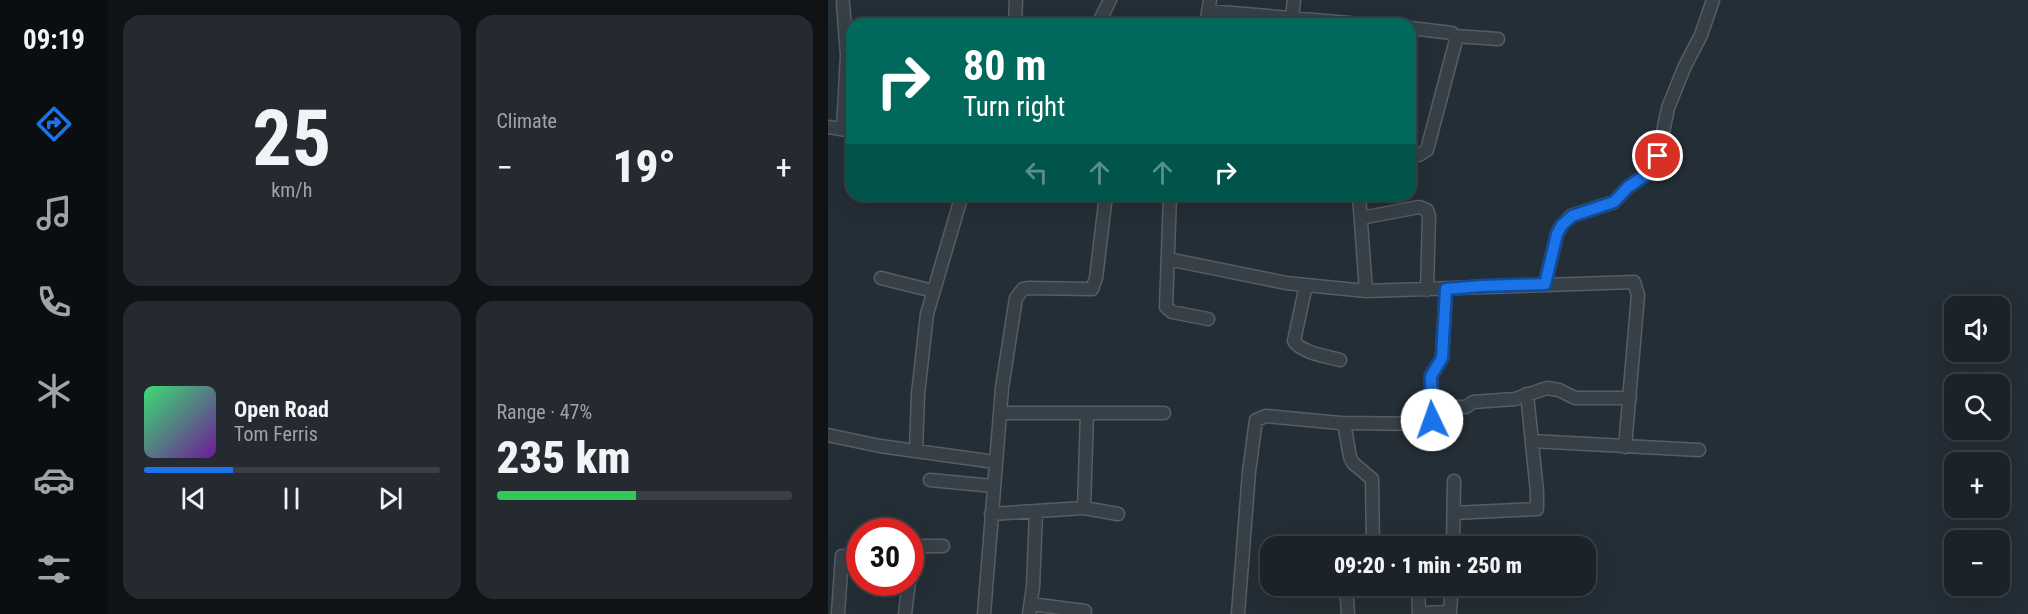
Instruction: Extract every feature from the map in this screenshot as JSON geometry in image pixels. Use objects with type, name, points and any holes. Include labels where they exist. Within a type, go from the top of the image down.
[{"type":"street","points":[[1014,18],[1016,0]]},
{"type":"street","points":[[1101,18],[1110,0]]},
{"type":"street","points":[[1209,5],[1292,18],[1294,0]]},
{"type":"street","points":[[1545,284],[1557,234],[1562,225],[1572,216],[1614,202],[1628,187],[1653,170],[1668,108],[1684,68],[1701,35],[1713,0]]},
{"type":"street","points":[[843,3],[846,27]]},
{"type":"street","points":[[1416,29],[1444,32],[1455,36],[1498,39]]},
{"type":"street","points":[[1416,154],[1427,150],[1455,46],[1455,36]]},
{"type":"street","points":[[828,127],[846,130]]},
{"type":"street","points":[[916,450],[920,374],[927,314],[960,201]]},
{"type":"street","points":[[984,614],[1000,412],[1016,298],[1023,289],[1029,288],[1092,289],[1096,278],[1105,201]]},
{"type":"street","points":[[1170,201],[1166,306],[1172,312],[1208,318]]},
{"type":"street","points":[[1360,201],[1366,291]]},
{"type":"street","points":[[1361,218],[1419,207],[1428,210],[1428,290]]},
{"type":"street","points":[[1168,259],[1249,276],[1366,291],[1634,282],[1638,295],[1625,447]]},
{"type":"street","points":[[881,278],[933,291]]},
{"type":"street","points":[[1306,285],[1294,341],[1297,346],[1304,349],[1340,360]]},
{"type":"street","points":[[1238,614],[1249,472],[1256,420],[1266,416],[1344,423],[1431,424],[1431,376],[1442,358],[1446,289]]},
{"type":"street","points":[[1432,407],[1466,407],[1476,401],[1515,399],[1552,388],[1575,398],[1630,398]]},
{"type":"street","points":[[1454,513],[1537,509],[1538,499],[1527,394]]},
{"type":"street","points":[[1000,412],[1164,413]]},
{"type":"street","points":[[1084,508],[1087,413]]},
{"type":"street","points":[[1344,423],[1350,457],[1353,463],[1372,479],[1373,536]]},
{"type":"street","points":[[828,435],[880,446],[995,462]]},
{"type":"street","points":[[1532,441],[1699,450]]},
{"type":"street","points":[[930,480],[993,486]]},
{"type":"street","points":[[1453,536],[1454,481]]},
{"type":"street","points":[[991,514],[1084,508],[1118,514]]},
{"type":"street","points":[[1036,511],[1030,609],[1085,611]]},
{"type":"street","points":[[924,546],[943,546]]},
{"type":"street","points":[[838,614],[842,556]]},
{"type":"street","points":[[906,614],[908,596]]},
{"type":"street","points":[[1418,596],[1419,613],[1450,612],[1451,596]]},
{"type":"street","points":[[1347,599],[1348,614]]},
{"type":"route","points":[[1432,420],[1431,376],[1442,358],[1446,289],[1545,284],[1557,234],[1562,225],[1572,216],[1614,202],[1628,187],[1653,170],[1658,156]]}]
